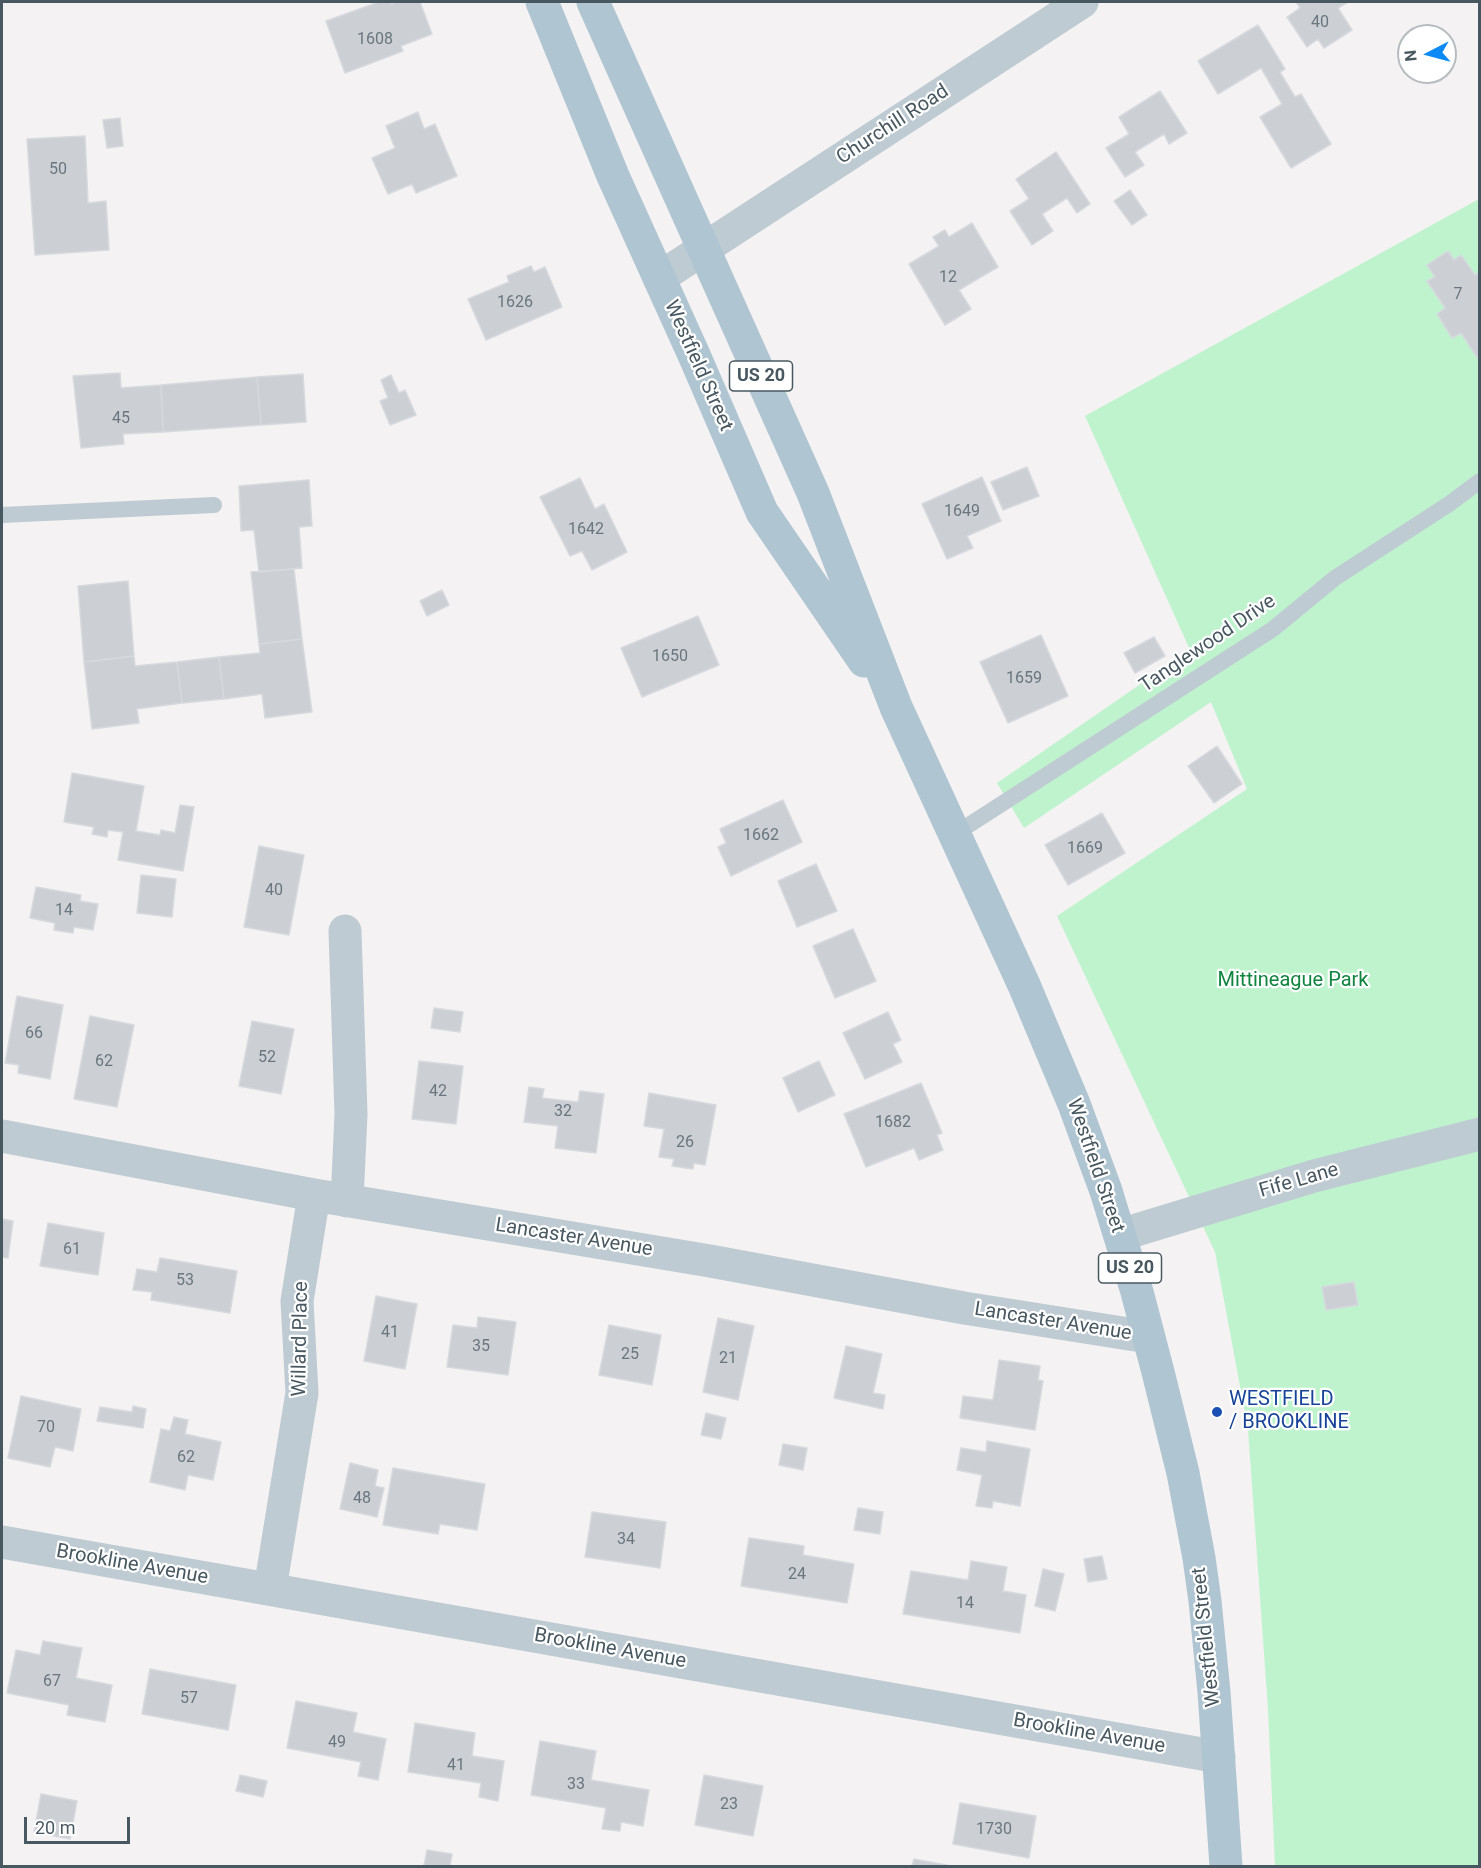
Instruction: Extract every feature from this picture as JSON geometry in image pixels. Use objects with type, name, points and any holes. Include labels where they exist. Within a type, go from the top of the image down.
[{"type":"main road","name":"Westfield Street","points":[[542,2],[613,177],[762,512],[896,707]]},
{"type":"main road","name":"Westfield Street","points":[[593,2],[813,493],[896,707],[1050,1044],[1120,1235],[1137,1292],[1180,1463],[1199,1558],[1210,1646],[1226,1866]]},
{"type":"street","name":"Churchill Road","points":[[658,278],[1082,2]]},
{"type":"street","points":[[345,931],[351,1114],[347,1201]]},
{"type":"street","name":"Fife Lane","points":[[1120,1235],[1314,1176],[1479,1134]]},
{"type":"street","name":"Lancaster Avenue","points":[[2,1136],[314,1196],[710,1261],[964,1308],[1148,1337]]},
{"type":"street","name":"Willard Place","points":[[270,1589],[302,1393],[297,1301],[314,1196]]},
{"type":"street","name":"Brookline Avenue","points":[[2,1542],[1219,1757]]},
{"type":"lane","name":"Tanglewood Drive","points":[[955,834],[1273,629],[1335,578],[1449,504],[1479,481]]},
{"type":"lane","points":[[2,515],[214,505]]},
{"type":"green space","name":"Mittineague Park","points":[[1479,199],[1479,1866],[1275,1866],[1268,1709],[1248,1429],[1215,1252],[1057,916],[1247,789],[1211,702],[1024,828],[997,783],[1190,650],[1085,416]]},
{"type":"building","points":[[379,2],[390,2],[391,4],[420,2],[432,34],[401,46],[403,51],[345,73],[326,21]]},
{"type":"building","points":[[1296,2],[1348,2],[1338,8],[1352,30],[1324,48],[1318,39],[1307,47],[1287,17],[1300,8]]},
{"type":"building","points":[[1258,25],[1285,69],[1280,72],[1295,97],[1301,94],[1331,144],[1291,168],[1260,117],[1282,104],[1261,68],[1218,94],[1198,61]]},
{"type":"building","points":[[1160,91],[1187,133],[1169,144],[1164,134],[1135,152],[1144,165],[1125,177],[1106,148],[1129,134],[1119,117]]},
{"type":"building","points":[[418,112],[424,129],[435,124],[457,176],[416,193],[412,184],[388,194],[372,158],[395,148],[386,126]]},
{"type":"building","points":[[120,118],[123,146],[107,148],[103,120]]},
{"type":"building","points":[[85,136],[88,203],[106,201],[109,250],[35,255],[27,139]]},
{"type":"building","points":[[1056,152],[1090,204],[1077,213],[1067,198],[1042,214],[1053,231],[1032,245],[1010,211],[1029,199],[1016,179]]},
{"type":"building","points":[[1130,190],[1147,215],[1132,225],[1114,201]]},
{"type":"building","points":[[972,223],[998,267],[959,290],[971,309],[945,325],[909,264],[939,246],[933,237],[945,230],[949,237]]},
{"type":"building","points":[[1448,251],[1454,260],[1461,255],[1475,275],[1480,272],[1480,362],[1461,333],[1452,338],[1437,314],[1445,308],[1427,281],[1435,277],[1427,265]]},
{"type":"building","points":[[531,266],[534,272],[545,267],[562,307],[486,340],[468,299],[509,282],[507,276]]},
{"type":"building","points":[[120,373],[121,388],[161,385],[163,432],[123,434],[124,444],[81,448],[73,376]]},
{"type":"building","points":[[303,374],[306,422],[261,425],[257,377]]},
{"type":"building","points":[[391,375],[399,393],[405,390],[416,415],[390,425],[380,401],[388,398],[381,380]]},
{"type":"building","points":[[257,377],[261,425],[163,432],[161,385]]},
{"type":"building","points":[[1027,467],[1039,496],[1003,510],[991,482]]},
{"type":"building","points":[[982,477],[1001,521],[967,536],[973,548],[947,559],[922,504]]},
{"type":"building","points":[[580,478],[595,509],[604,504],[627,552],[592,570],[582,551],[570,556],[540,497]]},
{"type":"building","points":[[309,480],[312,526],[299,527],[302,568],[259,572],[254,530],[241,531],[239,486]]},
{"type":"building","points":[[294,569],[302,639],[259,644],[251,572]]},
{"type":"building","points":[[128,581],[134,656],[84,662],[78,586]]},
{"type":"building","points":[[442,590],[449,605],[427,616],[420,601]]},
{"type":"building","points":[[698,616],[719,665],[642,697],[621,648]]},
{"type":"building","points":[[1041,635],[1068,696],[1008,723],[980,662]]},
{"type":"building","points":[[1154,637],[1165,656],[1135,673],[1124,653]]},
{"type":"building","points":[[302,639],[312,712],[265,718],[262,694],[224,699],[219,657],[260,653],[259,644]]},
{"type":"building","points":[[134,656],[135,666],[177,662],[182,703],[137,709],[139,723],[92,729],[84,662]]},
{"type":"building","points":[[219,657],[224,699],[182,703],[177,662]]},
{"type":"building","points":[[1217,746],[1242,784],[1214,803],[1188,766]]},
{"type":"building","points":[[72,773],[144,786],[136,831],[160,835],[161,830],[175,833],[180,805],[194,807],[183,871],[118,860],[123,832],[108,830],[107,837],[92,834],[94,827],[64,822]]},
{"type":"building","points":[[783,800],[802,842],[731,876],[718,847],[726,843],[720,829]]},
{"type":"building","points":[[1102,813],[1125,853],[1068,885],[1045,845]]},
{"type":"building","points":[[259,846],[304,855],[289,935],[244,927]]},
{"type":"building","points":[[816,864],[837,911],[797,927],[778,881]]},
{"type":"building","points":[[141,875],[176,879],[172,917],[137,913]]},
{"type":"building","points":[[36,887],[81,895],[80,901],[98,904],[93,930],[74,927],[73,933],[54,930],[55,923],[30,918]]},
{"type":"building","points":[[853,929],[876,981],[835,998],[813,946]]},
{"type":"building","points":[[17,996],[63,1005],[50,1079],[18,1073],[19,1065],[5,1063]]},
{"type":"building","points":[[434,1008],[463,1012],[460,1032],[431,1028]]},
{"type":"building","points":[[888,1012],[901,1040],[893,1044],[902,1062],[865,1079],[843,1033]]},
{"type":"building","points":[[90,1016],[134,1025],[117,1107],[74,1099]]},
{"type":"building","points":[[252,1021],[294,1029],[281,1094],[239,1086]]},
{"type":"building","points":[[419,1061],[463,1066],[456,1124],[412,1119]]},
{"type":"building","points":[[819,1061],[835,1095],[798,1112],[783,1078]]},
{"type":"building","points":[[921,1083],[942,1133],[937,1135],[943,1150],[919,1160],[914,1148],[866,1167],[844,1114]]},
{"type":"building","points":[[529,1087],[544,1089],[542,1098],[578,1102],[580,1091],[604,1094],[596,1153],[555,1148],[558,1126],[524,1122]]},
{"type":"building","points":[[649,1093],[716,1105],[705,1165],[694,1163],[693,1169],[672,1166],[674,1159],[659,1157],[664,1129],[644,1126]]},
{"type":"building","points":[[2,1219],[13,1221],[8,1258],[2,1257]]},
{"type":"building","points":[[48,1223],[104,1233],[98,1275],[40,1266]]},
{"type":"building","points":[[160,1258],[237,1271],[230,1313],[151,1300],[152,1292],[133,1290],[137,1269],[157,1272]]},
{"type":"building","points":[[1354,1282],[1358,1305],[1326,1310],[1322,1287]]},
{"type":"building","points":[[376,1296],[417,1304],[405,1369],[364,1361]]},
{"type":"building","points":[[478,1317],[516,1322],[508,1375],[447,1367],[453,1325],[477,1328]]},
{"type":"building","points":[[718,1318],[754,1326],[738,1400],[703,1392]]},
{"type":"building","points":[[609,1325],[661,1335],[652,1385],[599,1375]]},
{"type":"building","points":[[846,1346],[882,1354],[873,1393],[885,1395],[883,1409],[834,1398]]},
{"type":"building","points":[[999,1360],[1040,1366],[1038,1380],[1043,1381],[1035,1430],[960,1418],[963,1396],[993,1400]]},
{"type":"building","points":[[21,1396],[81,1409],[73,1451],[55,1447],[50,1467],[8,1458]]},
{"type":"building","points":[[133,1406],[146,1409],[143,1428],[97,1421],[100,1407],[132,1412]]},
{"type":"building","points":[[706,1413],[726,1418],[721,1439],[701,1435]]},
{"type":"building","points":[[174,1417],[188,1420],[185,1434],[221,1442],[213,1480],[188,1475],[185,1490],[150,1482],[161,1429],[170,1431]]},
{"type":"building","points":[[987,1441],[1030,1449],[1020,1506],[993,1501],[992,1508],[976,1506],[982,1475],[957,1470],[961,1448],[986,1452]]},
{"type":"building","points":[[783,1444],[807,1448],[803,1470],[779,1465]]},
{"type":"building","points":[[350,1463],[378,1470],[375,1486],[384,1488],[377,1517],[340,1509]]},
{"type":"building","points":[[393,1468],[485,1484],[477,1530],[440,1524],[438,1534],[383,1525]]},
{"type":"building","points":[[858,1508],[883,1512],[880,1534],[854,1530]]},
{"type":"building","points":[[592,1512],[666,1522],[660,1568],[585,1557]]},
{"type":"building","points":[[749,1538],[804,1546],[803,1555],[854,1564],[847,1603],[741,1586]]},
{"type":"building","points":[[1102,1556],[1107,1579],[1088,1582],[1084,1559]]},
{"type":"building","points":[[971,1561],[1007,1567],[1003,1591],[1026,1595],[1020,1633],[903,1614],[911,1571],[968,1580]]},
{"type":"building","points":[[1043,1569],[1064,1574],[1055,1611],[1035,1606]]},
{"type":"building","points":[[43,1641],[82,1648],[76,1678],[112,1685],[105,1722],[67,1715],[69,1705],[7,1693],[16,1650],[40,1655]]},
{"type":"building","points":[[150,1669],[236,1685],[228,1730],[142,1714]]},
{"type":"building","points":[[296,1701],[357,1713],[353,1732],[386,1739],[378,1780],[358,1776],[361,1762],[287,1748]]},
{"type":"building","points":[[415,1723],[475,1733],[472,1756],[504,1761],[498,1801],[479,1797],[481,1783],[408,1772]]},
{"type":"building","points":[[540,1741],[596,1751],[591,1780],[649,1790],[643,1826],[621,1822],[620,1831],[602,1829],[606,1808],[531,1795]]},
{"type":"building","points":[[240,1775],[267,1781],[263,1797],[236,1791]]},
{"type":"building","points":[[704,1775],[763,1786],[753,1836],[695,1825]]},
{"type":"building","points":[[41,1794],[77,1801],[70,1839],[34,1832]]},
{"type":"building","points":[[960,1803],[1036,1816],[1029,1858],[953,1844]]},
{"type":"building","points":[[427,1850],[452,1854],[450,1866],[424,1866]]},
{"type":"building","points":[[914,1859],[951,1866],[912,1866]]},
{"type":"place","name":"WESTFIELD / BROOKLINE","points":[[1217,1412]]}]
